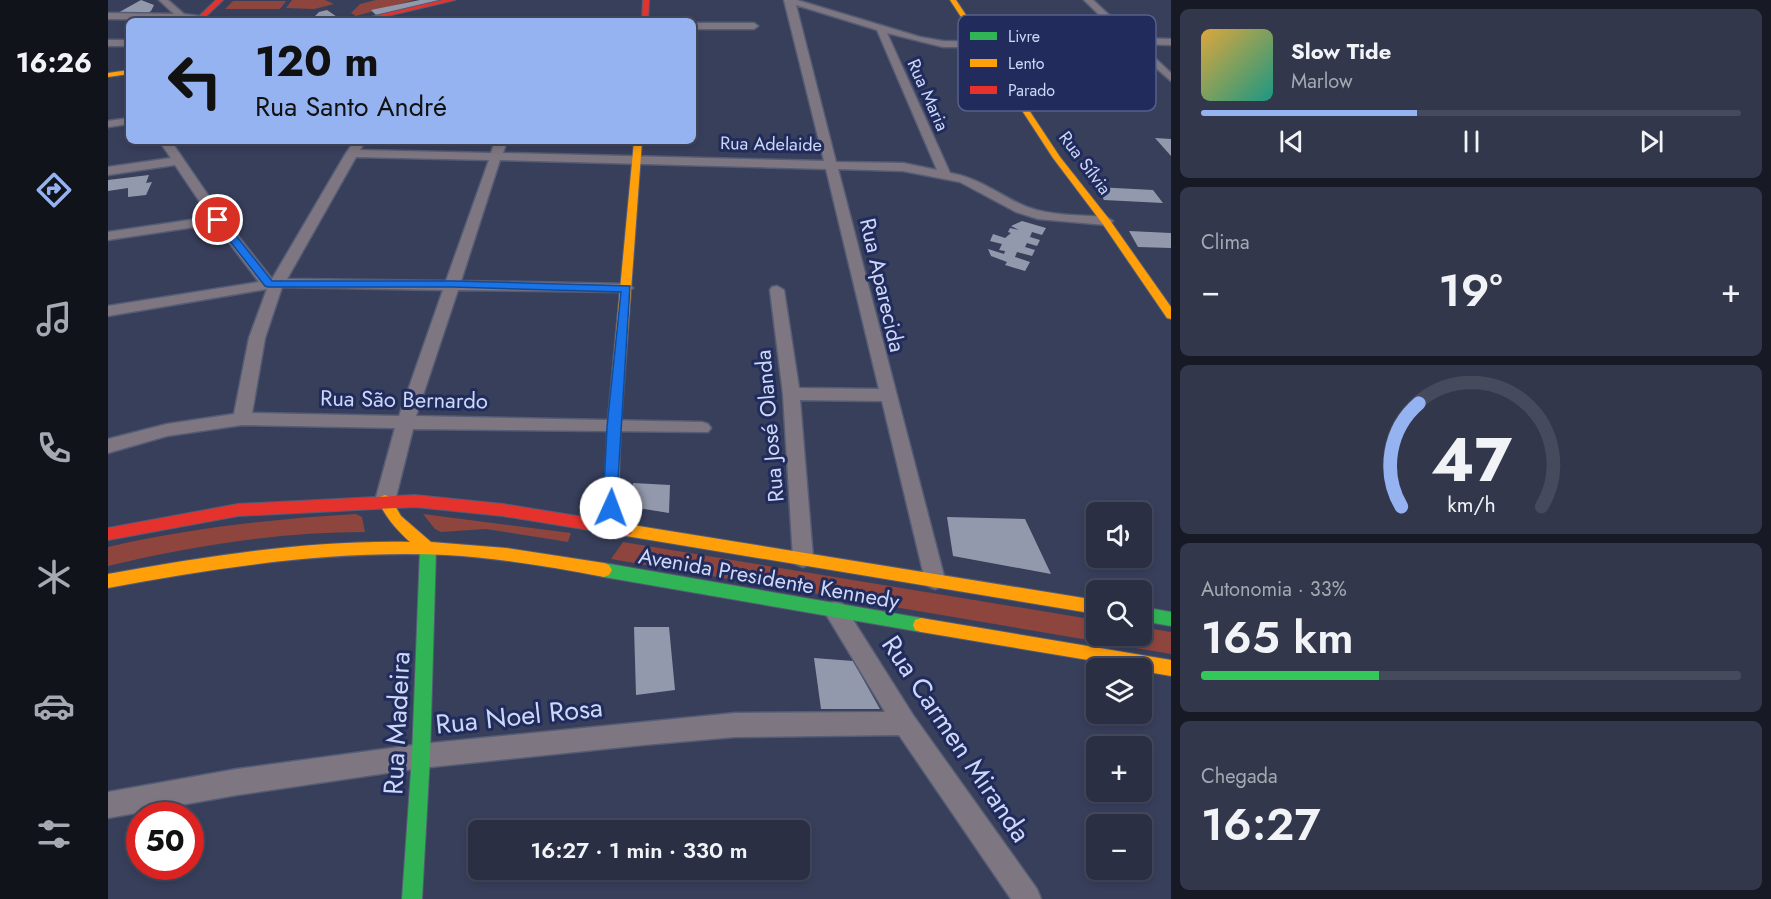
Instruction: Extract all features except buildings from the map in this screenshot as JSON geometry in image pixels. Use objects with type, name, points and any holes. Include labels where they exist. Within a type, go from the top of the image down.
[{"type":"main road","points":[[201,18],[220,0]]},
{"type":"main road","points":[[371,18],[452,0]]},
{"type":"main road","points":[[645,18],[646,0]]},
{"type":"main road","name":"Rua Sílvia","points":[[953,0],[963,15]]},
{"type":"main road","points":[[108,75],[126,74]]},
{"type":"main road","name":"Rua Sílvia","points":[[1026,111],[1057,158],[1107,220],[1171,315]]},
{"type":"main road","points":[[605,544],[610,528],[614,427],[638,144]]},
{"type":"main road","points":[[385,501],[396,520],[428,549]]},
{"type":"main road","name":"Avenida Presidente Kennedy","points":[[108,534],[238,510],[385,501],[481,507],[1086,605]]},
{"type":"main road","name":"Avenida Presidente Kennedy","points":[[108,581],[270,555],[428,549],[489,553],[559,562],[1171,668]]},
{"type":"main road","name":"Rua Madeira","points":[[412,899],[421,756],[428,549]]},
{"type":"main road","points":[[559,562],[593,554]]},
{"type":"main road","points":[[1152,616],[1171,619]]},
{"type":"street","points":[[163,0],[181,16]]},
{"type":"street","points":[[789,0],[881,29],[932,42],[958,43]]},
{"type":"street","name":"Rua Aparecida","points":[[789,0],[935,580]]},
{"type":"street","points":[[1088,0],[1104,15]]},
{"type":"street","points":[[108,16],[194,18]]},
{"type":"street","points":[[696,26],[754,26]]},
{"type":"street","name":"Rua Maria","points":[[881,29],[945,174]]},
{"type":"street","points":[[1156,42],[1171,42]]},
{"type":"street","points":[[108,43],[126,43]]},
{"type":"street","points":[[1156,64],[1171,78]]},
{"type":"street","points":[[108,124],[126,121]]},
{"type":"street","points":[[167,144],[218,220],[273,284]]},
{"type":"street","points":[[242,419],[257,338],[273,284],[358,144]]},
{"type":"street","points":[[385,501],[406,421],[500,144]]},
{"type":"street","name":"Rua Adelaide","points":[[352,153],[903,167],[945,174],[977,184],[1031,213],[1059,218],[1107,220]]},
{"type":"street","points":[[108,171],[177,161]]},
{"type":"street","points":[[108,236],[218,220]]},
{"type":"street","points":[[108,311],[273,284],[453,284],[626,288]]},
{"type":"street","name":"Rua José Olanda","points":[[777,290],[791,394],[803,558]]},
{"type":"street","points":[[791,394],[887,395]]},
{"type":"street","name":"Rua São Bernardo","points":[[108,446],[166,430],[242,419],[702,428]]},
{"type":"street","name":"Rua Carmen Miranda","points":[[835,611],[905,723],[1027,899]]},
{"type":"street","name":"Rua Noel Rosa","points":[[108,805],[237,782],[421,756],[735,725],[905,723]]},
{"type":"shaded area","points":[[292,0],[325,0],[334,4],[314,9],[286,8]]},
{"type":"shaded area","points":[[376,0],[414,0],[356,16],[351,13],[360,4]]},
{"type":"shaded area","points":[[233,1],[286,1],[280,9],[225,9]]},
{"type":"shaded area","points":[[356,514],[362,517],[365,532],[268,537],[172,552],[108,566],[108,547],[139,540],[232,525]]},
{"type":"shaded area","points":[[423,514],[571,533],[568,542],[486,529],[441,532],[435,529]]},
{"type":"shaded area","points":[[623,542],[1086,618],[1086,640],[611,559]]},
{"type":"shaded area","points":[[1152,629],[1171,632],[1171,654],[1124,646],[1152,646]]},
{"type":"traffic: fast","points":[[412,899],[421,756],[428,549]]},
{"type":"traffic: fast","points":[[604,570],[921,625]]},
{"type":"traffic: fast","points":[[1152,616],[1171,619]]},
{"type":"traffic: slow","points":[[953,0],[963,15]]},
{"type":"traffic: slow","points":[[108,75],[126,72]]},
{"type":"traffic: slow","points":[[1026,111],[1057,158],[1106,221],[1171,315]]},
{"type":"traffic: slow","points":[[610,528],[614,427],[638,144]]},
{"type":"traffic: slow","points":[[385,501],[396,520],[428,549]]},
{"type":"traffic: slow","points":[[626,530],[1086,605]]},
{"type":"traffic: slow","points":[[108,581],[192,566],[277,555],[404,548],[466,550],[604,570]]},
{"type":"traffic: slow","points":[[921,625],[1171,668]]},
{"type":"traffic: jam","points":[[200,18],[220,0]]},
{"type":"traffic: jam","points":[[371,18],[452,0]]},
{"type":"traffic: jam","points":[[645,18],[646,0]]},
{"type":"traffic: jam","points":[[108,534],[238,510],[415,501],[503,510],[626,530]]},
{"type":"route","points":[[218,220],[268,284],[453,284],[626,288],[614,427],[611,508]]}]
